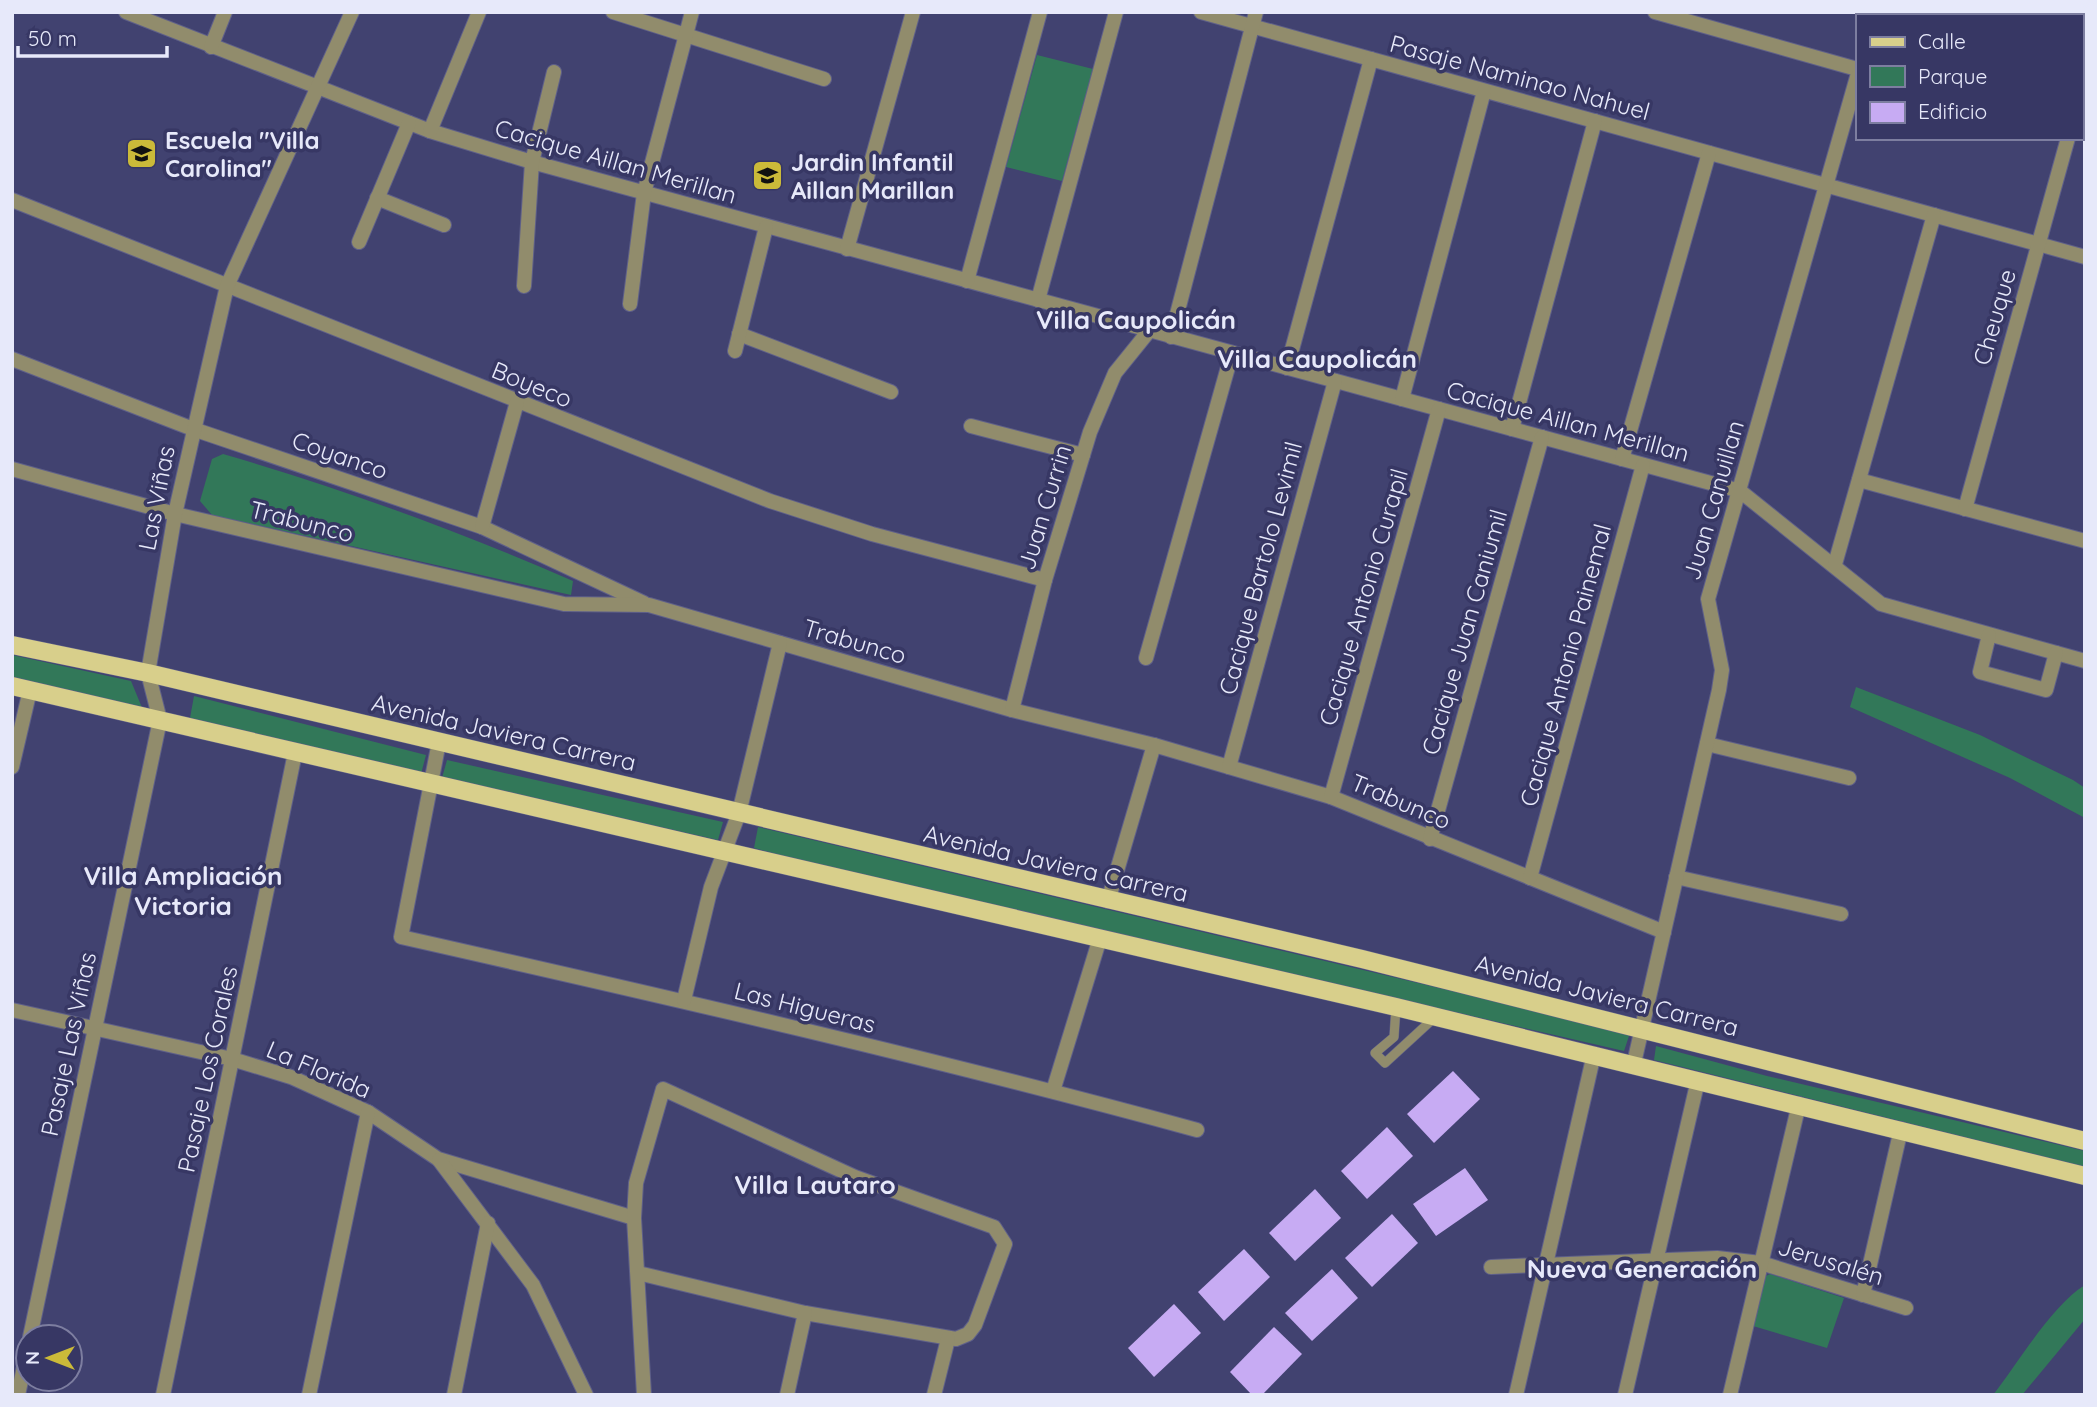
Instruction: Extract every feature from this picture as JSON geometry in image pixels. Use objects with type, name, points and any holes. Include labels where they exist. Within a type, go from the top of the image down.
[{"type":"main road","name":"Avenida Javiera Carrera","points":[[12,645],[148,673],[1108,901],[1362,958],[2085,1141]]},
{"type":"main road","points":[[21,688],[295,753],[723,849],[1634,1063],[2085,1175]]},
{"type":"street","name":"Cacique Aillan Merillan","points":[[126,12],[430,131],[532,162],[1740,491],[1835,564],[1881,604],[2085,662]]},
{"type":"street","points":[[211,47],[225,12]]},
{"type":"street","name":"Las Viñas","points":[[160,720],[148,673],[175,514],[227,286],[352,12]]},
{"type":"street","points":[[430,131],[479,12]]},
{"type":"street","points":[[613,12],[824,79]]},
{"type":"street","points":[[630,304],[644,193],[692,12]]},
{"type":"street","points":[[847,249],[913,12]]},
{"type":"street","points":[[967,281],[1041,12]]},
{"type":"street","points":[[1038,300],[1116,12]]},
{"type":"street","name":"Pasaje Naminao Nahuel","points":[[1201,12],[1254,19],[1371,59],[2085,257]]},
{"type":"street","points":[[1655,12],[1856,69]]},
{"type":"street","points":[[1171,337],[1254,19]]},
{"type":"street","points":[[1287,368],[1371,59]]},
{"type":"street","points":[[524,286],[532,162],[554,72]]},
{"type":"street","name":"Juan Canuillan","points":[[1634,1063],[1723,670],[1708,600],[1856,81]]},
{"type":"street","points":[[1402,400],[1484,91]]},
{"type":"street","points":[[1512,429],[1595,121]]},
{"type":"street","points":[[359,242],[409,123]]},
{"type":"street","name":"Cheuque","points":[[1965,509],[2067,140]]},
{"type":"street","points":[[1622,459],[1709,153]]},
{"type":"street","points":[[377,198],[444,225]]},
{"type":"street","name":"Boyeco","points":[[12,200],[770,501],[872,534],[1045,580]]},
{"type":"street","points":[[1835,564],[1934,215]]},
{"type":"street","points":[[735,351],[766,227]]},
{"type":"street","name":"Juan Currin","points":[[1012,710],[1045,580],[1083,455],[1115,373],[1149,331]]},
{"type":"street","points":[[739,334],[891,392]]},
{"type":"street","points":[[1146,658],[1231,353]]},
{"type":"street","name":"Coyanco","points":[[12,359],[193,429],[482,527],[649,605]]},
{"type":"street","name":"Cacique Bartolo Levimil","points":[[1229,767],[1335,381]]},
{"type":"street","points":[[482,527],[517,402]]},
{"type":"street","name":"Cacique Antonio Curapil","points":[[1331,797],[1439,409]]},
{"type":"street","points":[[971,426],[1083,455]]},
{"type":"street","name":"Cacique Juan Caniumil","points":[[1430,839],[1542,437]]},
{"type":"street","name":"Cacique Antonio Painemal","points":[[1530,878],[1643,465]]},
{"type":"street","name":"Trabunco","points":[[12,469],[175,514],[564,604],[649,605],[1012,710],[1154,745],[1331,797],[1664,932]]},
{"type":"street","points":[[1859,480],[2084,538]]},
{"type":"street","points":[[1989,635],[1980,672],[2046,690],[2056,653]]},
{"type":"street","points":[[684,1000],[711,887],[723,849],[739,813],[780,643]]},
{"type":"street","points":[[12,767],[21,688]]},
{"type":"street","name":"Pasaje Las Viñas","points":[[33,1323],[160,720]]},
{"type":"street","points":[[431,783],[439,742]]},
{"type":"street","points":[[1707,744],[1849,778]]},
{"type":"street","points":[[1108,901],[1154,745]]},
{"type":"street","name":"Pasaje Los Corales","points":[[163,1395],[295,753]]},
{"type":"street","name":"Las Higueras","points":[[431,783],[401,937],[684,1000],[1053,1091],[1197,1130]]},
{"type":"street","points":[[1676,877],[1841,914]]},
{"type":"street","points":[[1053,1091],[1100,938]]},
{"type":"street","name":"La Florida","points":[[12,1010],[232,1059],[291,1077],[368,1112],[438,1159],[634,1218]]},
{"type":"street","points":[[1517,1395],[1594,1054]]},
{"type":"street","points":[[1625,1395],[1698,1080]]},
{"type":"street","points":[[638,1273],[805,1313],[948,1339],[963,1337],[975,1325],[1005,1251],[1003,1237],[994,1227],[855,1177],[663,1089],[636,1183],[634,1218],[644,1395]]},
{"type":"street","points":[[1730,1395],[1799,1104]]},
{"type":"street","points":[[309,1395],[368,1112]]},
{"type":"street","points":[[1863,1295],[1901,1129]]},
{"type":"street","points":[[438,1159],[533,1285],[586,1395]]},
{"type":"street","points":[[454,1395],[488,1223]]},
{"type":"street","name":"Jerusalén","points":[[1491,1266],[1717,1258],[1761,1263],[1906,1308]]},
{"type":"street","points":[[787,1395],[805,1313]]},
{"type":"street","points":[[934,1395],[948,1339]]},
{"type":"lane","points":[[1396,1007],[1394,1037],[1375,1053],[1385,1063],[1434,1018]]},
{"type":"green space","points":[[1037,55],[1093,69],[1062,181],[1006,167]]},
{"type":"green space","points":[[223,454],[356,496],[487,545],[573,581],[571,595],[212,515],[200,501],[212,459]]},
{"type":"green space","points":[[12,655],[131,681],[143,710],[12,680]]},
{"type":"green space","points":[[1856,687],[1980,735],[2073,780],[2085,788],[2085,818],[2010,778],[1850,707]]},
{"type":"green space","points":[[194,696],[426,755],[421,774],[190,718]]},
{"type":"green space","points":[[447,760],[723,822],[718,840],[442,778]]},
{"type":"green space","points":[[758,827],[1630,1033],[1624,1051],[833,869],[754,848]]},
{"type":"green space","points":[[1656,1046],[1767,1076],[2085,1151],[2085,1167],[1654,1060]]},
{"type":"green space","points":[[1770,1274],[1844,1298],[1827,1348],[1753,1326],[1766,1276]]},
{"type":"green space","points":[[2085,1285],[2085,1319],[2022,1395],[1993,1395],[2048,1320]]},
{"type":"building","points":[[1453,1071],[1480,1099],[1434,1143],[1407,1114]]},
{"type":"building","points":[[1387,1127],[1413,1156],[1367,1199],[1341,1171]]},
{"type":"building","points":[[1465,1168],[1488,1200],[1436,1236],[1413,1204]]},
{"type":"building","points":[[1315,1189],[1341,1218],[1295,1261],[1269,1233]]},
{"type":"building","points":[[1392,1214],[1418,1243],[1372,1287],[1345,1258]]},
{"type":"building","points":[[1244,1249],[1270,1277],[1224,1321],[1198,1292]]},
{"type":"building","points":[[1332,1269],[1358,1298],[1312,1341],[1285,1313]]},
{"type":"building","points":[[1174,1304],[1201,1333],[1154,1377],[1128,1348]]},
{"type":"building","points":[[1274,1327],[1302,1354],[1262,1395],[1252,1395],[1230,1372]]},
{"type":"place","name":"Escuela \"Villa Carolina\"","points":[[142,154]]},
{"type":"place","name":"Jardin Infantil Aillan Marillan","points":[[768,176]]},
{"type":"district","name":"Villa Caupolicán","points":[[1136,319]]},
{"type":"district","name":"Villa Caupolicán","points":[[1317,358]]},
{"type":"district","name":"Villa Ampliación Victoria","points":[[183,890]]},
{"type":"district","name":"Villa Lautaro","points":[[815,1184]]},
{"type":"district","name":"Nueva Generación","points":[[1642,1268]]}]
